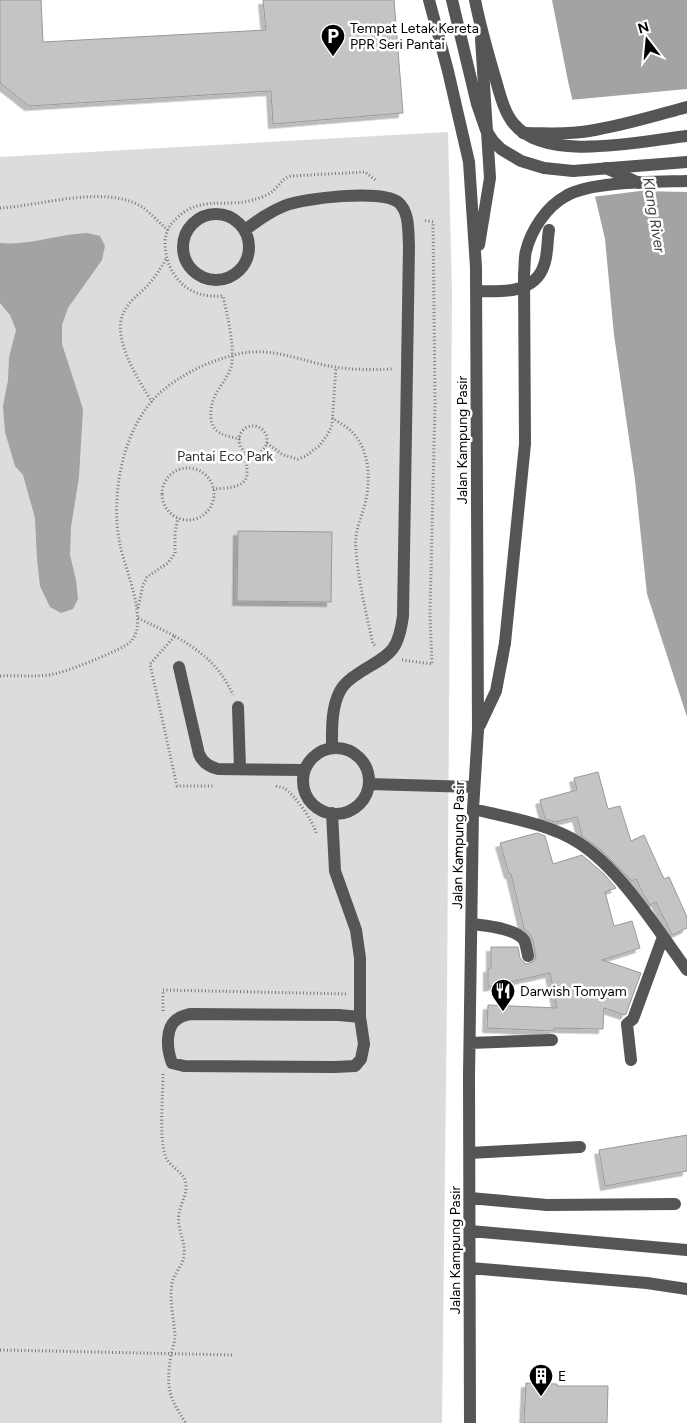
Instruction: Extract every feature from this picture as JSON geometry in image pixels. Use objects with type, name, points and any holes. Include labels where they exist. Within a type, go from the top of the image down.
[{"type":"street","points":[[429,0],[469,162],[476,267]]},
{"type":"street","points":[[452,0],[477,104],[486,130],[501,149],[521,161],[544,168],[573,171],[687,162]]},
{"type":"street","points":[[476,267],[490,178],[478,0]]},
{"type":"street","points":[[478,0],[480,23],[503,103],[513,123],[523,133],[559,146],[587,148],[687,136]]},
{"type":"street","points":[[523,133],[565,134],[588,132],[687,108]]},
{"type":"street","points":[[606,168],[639,183]]},
{"type":"street","points":[[478,730],[496,692],[505,643],[525,444],[524,274],[526,251],[533,233],[543,216],[566,196],[594,187],[687,180]]},
{"type":"street","points":[[245,230],[268,213],[302,200],[367,195],[398,202],[405,211],[408,231],[403,616],[400,636],[395,647],[385,657],[348,680],[339,692],[333,714],[332,748]]},
{"type":"street","points":[[219,214],[238,222],[245,230],[249,241],[249,253],[245,264],[238,273],[228,279],[216,281],[205,279],[195,274],[187,265],[183,255],[184,240],[190,226],[199,219],[208,215],[219,214]]},
{"type":"street","points":[[476,291],[506,292],[533,283],[544,266],[549,230]]},
{"type":"street","name":"Jalan Kampung Pasir","points":[[470,1423],[470,1043],[473,809],[478,730],[476,267]]},
{"type":"street","points":[[179,667],[202,760],[212,768],[304,770]]},
{"type":"street","points":[[238,707],[240,769]]},
{"type":"street","points":[[332,748],[347,749],[364,762],[369,773],[366,795],[359,805],[349,811],[338,814],[326,812],[316,807],[304,791],[304,770],[317,753],[332,748]]},
{"type":"street","points":[[369,784],[474,787]]},
{"type":"street","points":[[473,809],[520,820],[548,829],[578,842],[612,871],[639,904],[687,970]]},
{"type":"street","points":[[332,813],[335,870],[356,930],[360,958],[360,1017],[364,1044],[361,1059],[355,1066],[184,1066],[172,1063],[168,1052],[168,1036],[171,1025],[178,1018],[190,1014],[339,1015],[360,1017]]},
{"type":"street","points":[[472,924],[499,928],[517,935],[524,940],[528,956]]},
{"type":"street","points":[[631,1060],[627,1024],[633,1019],[663,937]]},
{"type":"street","points":[[470,1043],[552,1040]]},
{"type":"street","points":[[470,1153],[580,1147]]},
{"type":"street","points":[[470,1198],[547,1205],[675,1204]]},
{"type":"street","points":[[470,1230],[687,1250]]},
{"type":"street","points":[[470,1268],[647,1282],[687,1289]]},
{"type":"path","points":[[240,439],[225,436],[215,431],[210,411],[213,398],[233,363],[223,296],[210,297],[195,293],[181,283],[170,270],[165,253],[166,236],[170,224],[182,213],[196,205],[219,202],[236,203],[253,200],[273,191],[285,178],[291,176],[366,172],[376,181],[382,183]]},
{"type":"path","points":[[0,208],[93,197],[110,197],[126,200],[142,207],[168,230]]},
{"type":"path","points":[[332,418],[352,431],[362,447],[368,467],[368,488],[365,506],[357,526],[355,547],[364,605],[373,644],[385,657],[432,664],[430,614],[435,403],[433,222],[421,219],[419,213]]},
{"type":"path","points":[[152,402],[129,360],[120,334],[121,318],[125,308],[148,285],[167,258]]},
{"type":"path","points":[[0,676],[47,675],[74,669],[119,649],[132,640],[138,625],[138,618],[120,544],[116,515],[118,486],[121,464],[130,439],[142,415],[160,392],[189,371],[213,361],[244,353],[271,351],[354,370],[407,368]]},
{"type":"path","points":[[267,443],[283,455],[298,459],[306,456],[319,446],[328,434],[332,424],[336,367]]},
{"type":"path","points":[[256,427],[266,434],[267,443],[263,450],[254,454],[246,452],[242,448],[240,439],[244,431],[248,428],[256,427]]},
{"type":"path","points":[[213,489],[229,488],[242,484],[248,472],[245,460],[246,452]]},
{"type":"path","points":[[185,468],[202,472],[208,478],[213,489],[213,502],[209,509],[203,515],[187,520],[171,514],[162,499],[164,482],[177,470],[185,468]]},
{"type":"path","points":[[137,608],[147,578],[168,562],[175,553],[175,532],[178,518]]},
{"type":"path","points":[[138,618],[175,636],[198,650],[219,670],[232,692],[238,707]]},
{"type":"path","points":[[175,636],[150,664],[177,786],[215,786]]},
{"type":"path","points":[[274,786],[284,788],[293,798],[314,827],[318,841]]},
{"type":"path","points":[[163,1019],[163,990],[352,994]]},
{"type":"path","points":[[163,1067],[163,1143],[165,1156],[172,1166],[182,1174],[186,1183],[186,1194],[178,1214],[184,1254],[183,1262],[172,1280],[171,1292],[175,1340],[171,1354],[168,1382],[169,1393],[174,1405],[186,1423]]},
{"type":"path","points":[[0,1350],[234,1355]]},
{"type":"green space","name":"Pantai Eco Park","points":[[448,132],[452,292],[442,1423],[0,1423],[0,157]]},
{"type":"water","name":"Klang River","points":[[552,0],[687,0],[687,717],[647,594],[635,480],[614,335],[605,239],[568,81]]},
{"type":"water","points":[[87,233],[100,236],[105,246],[102,260],[68,308],[62,325],[62,344],[83,409],[79,477],[71,527],[70,555],[78,599],[73,609],[61,613],[50,607],[40,586],[35,518],[23,475],[15,466],[5,432],[3,406],[8,380],[9,357],[16,330],[10,315],[0,303],[0,243],[22,243]]},
{"type":"pier","points":[[687,89],[687,192],[640,191],[592,197],[570,100]]},
{"type":"building","points":[[0,0],[41,0],[43,42],[266,30],[263,0],[394,0],[403,113],[273,124],[271,91],[29,106],[0,83]]},
{"type":"building","points":[[238,531],[332,532],[331,602],[237,601]]},
{"type":"building","points":[[598,772],[608,809],[620,806],[631,841],[644,835],[664,879],[669,877],[687,917],[687,928],[672,935],[656,902],[650,905],[636,879],[632,881],[600,849],[582,836],[577,817],[555,822],[545,819],[540,800],[577,790],[574,778]]},
{"type":"building","points":[[537,833],[545,836],[553,864],[582,855],[604,874],[616,888],[605,892],[614,926],[632,921],[640,948],[602,960],[641,973],[625,1015],[604,1008],[603,1029],[554,1028],[554,1031],[487,1028],[488,1005],[557,1008],[550,973],[488,987],[488,968],[491,968],[491,947],[518,947],[520,958],[526,964],[533,962],[536,958],[533,941],[530,934],[524,929],[511,874],[509,874],[500,843]]},
{"type":"building","points":[[687,1135],[687,1171],[605,1186],[599,1150]]},
{"type":"building","name":"E","points":[[526,1383],[557,1384],[557,1386],[608,1386],[607,1423],[524,1423]]},
{"type":"place","name":"Tempat Letak Kereta PPR Seri Pantai","points":[[333,57]]},
{"type":"place","name":"Darwish Tomyam","points":[[503,1012]]},
{"type":"place","name":"E","points":[[541,1397]]}]
